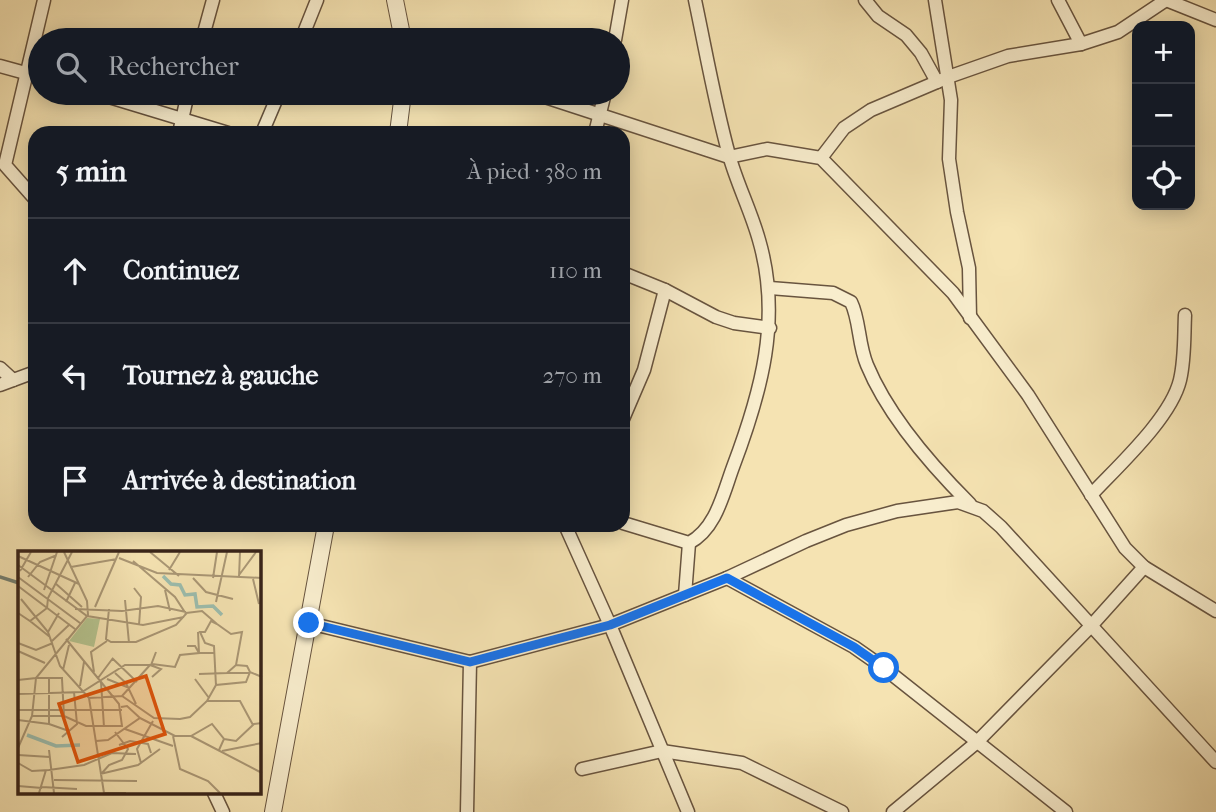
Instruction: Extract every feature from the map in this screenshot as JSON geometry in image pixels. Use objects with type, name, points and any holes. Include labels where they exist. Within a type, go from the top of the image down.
[{"type":"street","points":[[37,28],[44,0]]},
{"type":"street","points":[[205,28],[213,0]]},
{"type":"street","points":[[306,28],[317,0]]},
{"type":"street","points":[[395,0],[401,28]]},
{"type":"street","points":[[617,28],[622,0]]},
{"type":"street","points":[[630,525],[689,543],[707,528],[716,512],[746,434],[770,328],[770,288],[760,240],[729,157],[695,0]]},
{"type":"street","points":[[865,0],[878,16],[906,34],[942,80]]},
{"type":"street","points":[[934,0],[942,80],[952,114],[949,159],[969,268],[971,318]]},
{"type":"street","points":[[1058,0],[1081,44]]},
{"type":"street","points":[[821,158],[844,128],[871,110],[1008,56],[1081,44],[1118,32],[1166,0],[1216,20]]},
{"type":"street","points":[[28,61],[2,164],[28,192]]},
{"type":"street","points":[[0,66],[28,73]]},
{"type":"street","points":[[137,105],[206,126]]},
{"type":"street","points":[[180,126],[185,105]]},
{"type":"street","points":[[265,126],[274,105]]},
{"type":"street","points":[[399,126],[401,105]]},
{"type":"street","points":[[568,105],[729,157],[766,149],[821,158],[953,293],[1028,395],[1125,548],[1144,568],[1216,611]]},
{"type":"street","points":[[597,126],[602,105]]},
{"type":"street","points":[[630,275],[716,317],[734,323],[770,328]]},
{"type":"street","points":[[770,288],[833,293],[851,302],[868,367],[891,408],[933,466],[970,505]]},
{"type":"street","points":[[630,402],[643,370],[665,290]]},
{"type":"street","points":[[1091,495],[1157,422],[1175,393],[1180,380],[1185,315]]},
{"type":"street","points":[[0,368],[13,380]]},
{"type":"street","points":[[0,385],[28,375]]},
{"type":"street","points":[[309,623],[470,662],[610,625],[846,526],[897,511],[947,502],[970,505],[983,511],[1001,527],[1216,762]]},
{"type":"street","points":[[273,812],[325,532]]},
{"type":"street","points":[[568,532],[688,812]]},
{"type":"street","points":[[685,595],[689,543]]},
{"type":"street","points":[[893,812],[976,743],[1144,568]]},
{"type":"street","points":[[727,578],[854,647],[1066,812]]},
{"type":"street","points":[[467,812],[470,662]]},
{"type":"street","points":[[582,769],[662,751],[742,763],[842,812]]},
{"type":"street","points":[[214,794],[223,812]]},
{"type":"waterway","points":[[0,577],[18,583]]},
{"type":"route","points":[[309,623],[470,662],[610,625],[727,578],[854,647],[884,668]]}]
